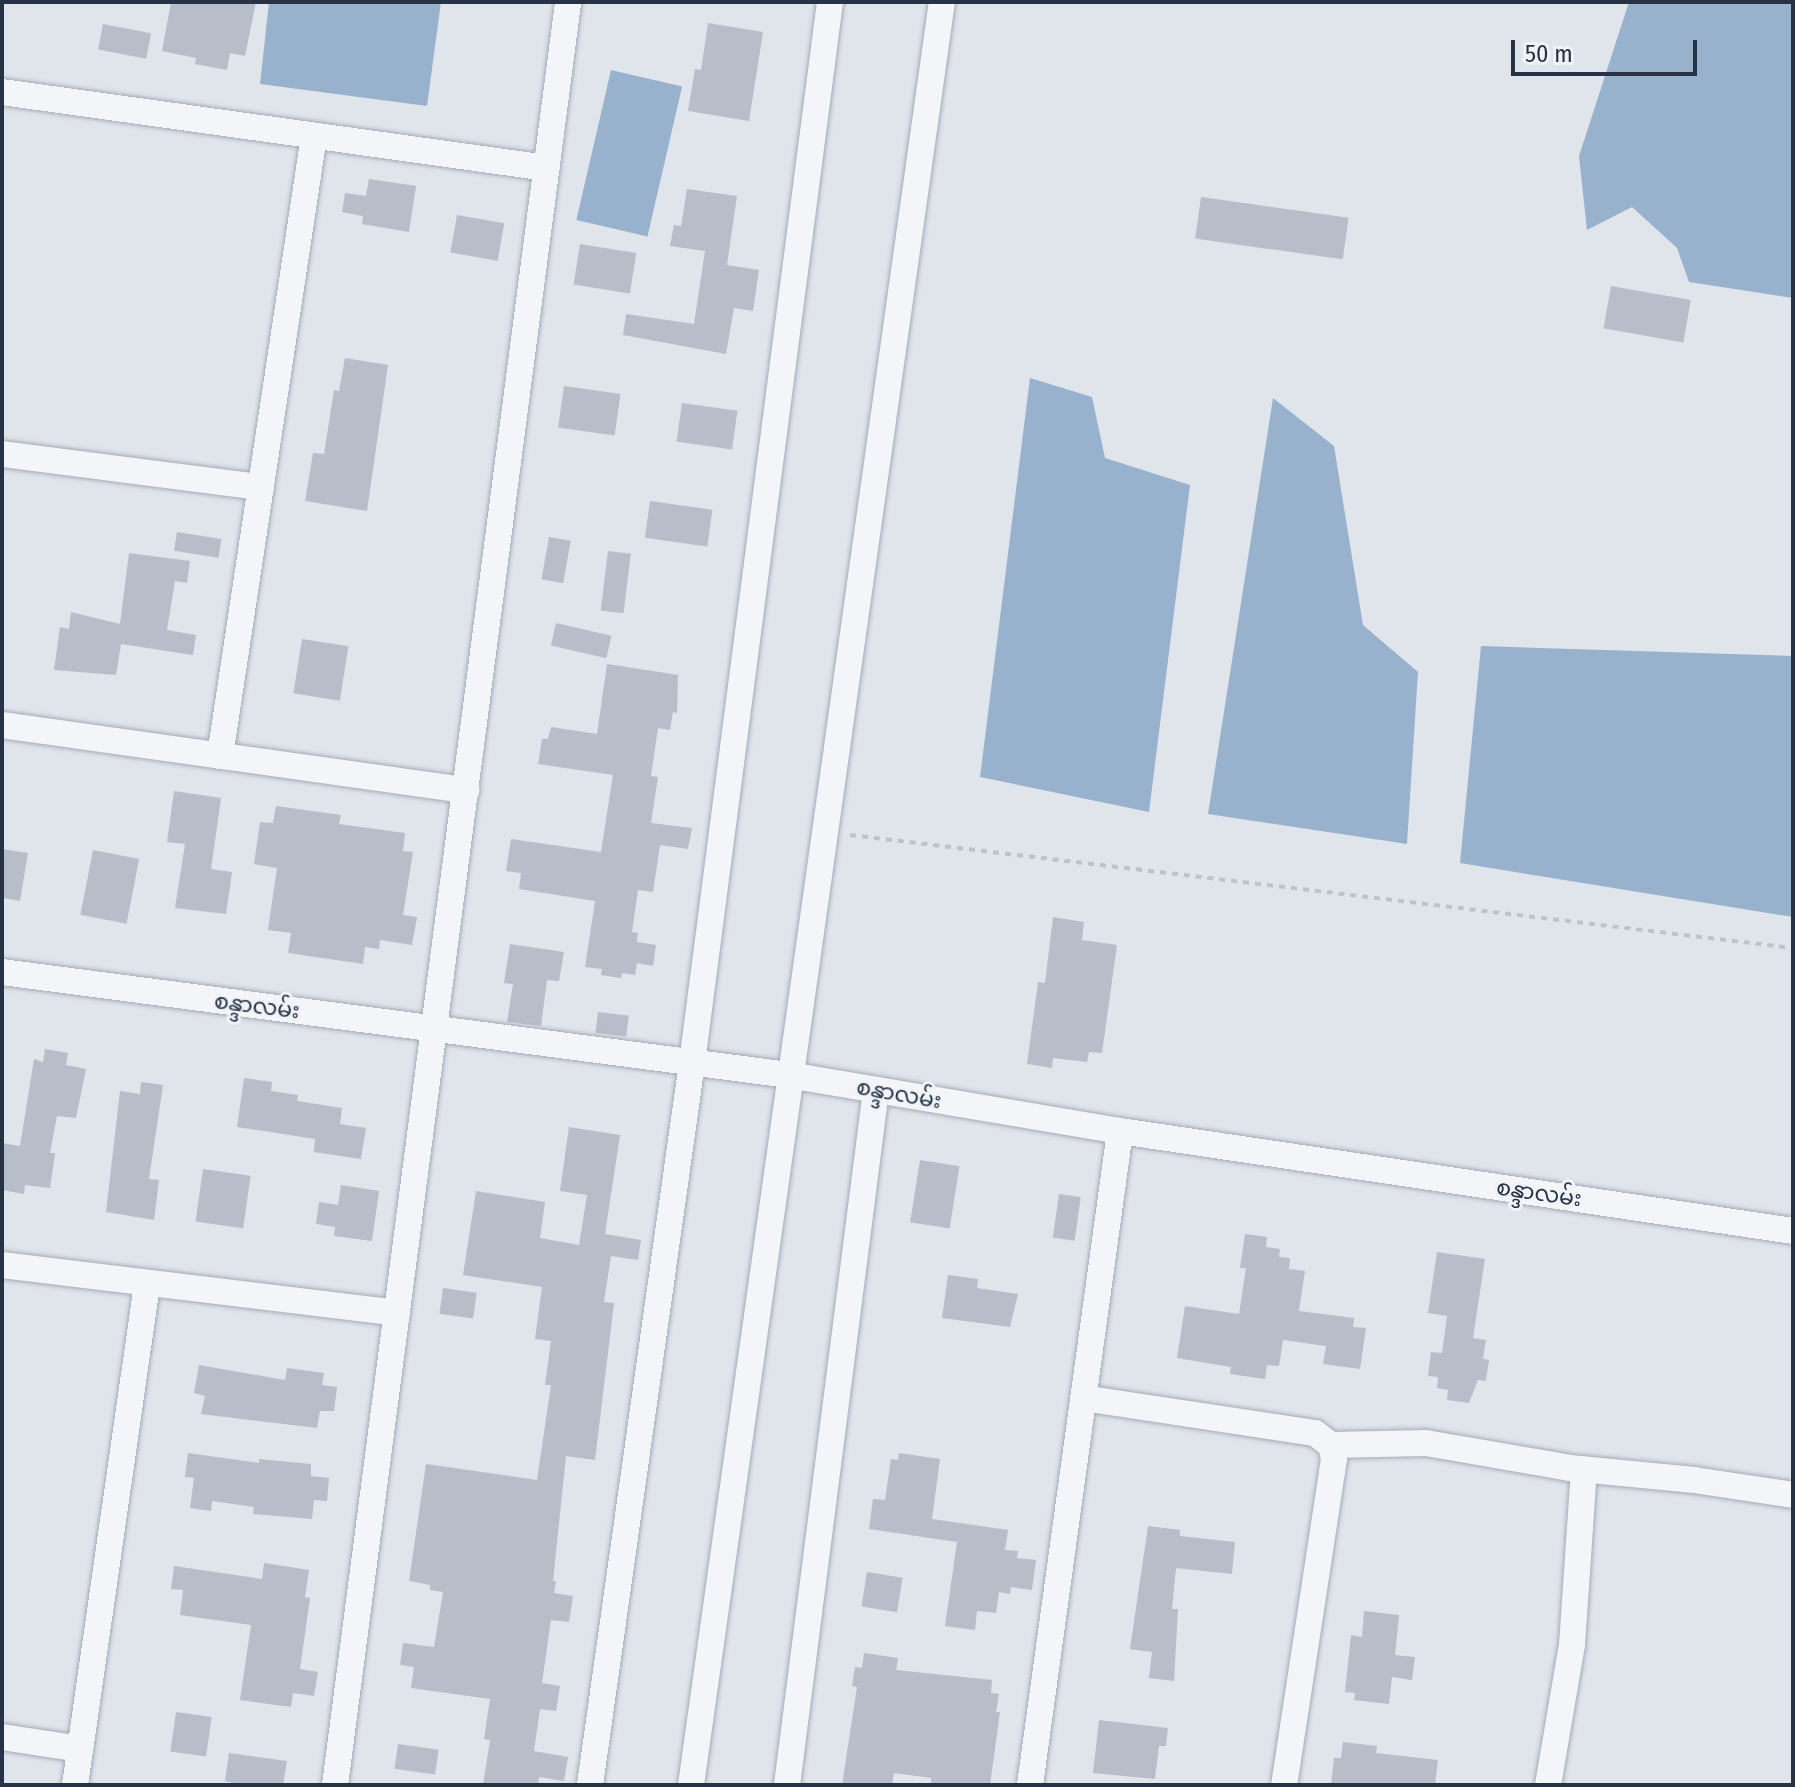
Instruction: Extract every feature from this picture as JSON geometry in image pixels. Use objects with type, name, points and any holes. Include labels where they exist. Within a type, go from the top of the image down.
[{"type":"street","points":[[335,1785],[568,2]]},
{"type":"street","points":[[590,1785],[692,1063],[830,2]]},
{"type":"street","points":[[691,1785],[942,2]]},
{"type":"street","points":[[2,92],[547,168]]},
{"type":"street","points":[[220,756],[314,136]]},
{"type":"street","points":[[2,454],[261,487]]},
{"type":"street","points":[[2,725],[466,790]]},
{"type":"street","name":"စန္ဒာလမ်း","points":[[2,972],[789,1075],[1120,1131],[1793,1231]]},
{"type":"street","points":[[787,1785],[876,1090]]},
{"type":"street","points":[[1030,1785],[1120,1131]]},
{"type":"street","points":[[2,1265],[397,1313]]},
{"type":"street","points":[[75,1785],[147,1285]]},
{"type":"street","points":[[1083,1398],[1315,1433],[1331,1445],[1426,1443],[1584,1469],[1793,1495]]},
{"type":"street","points":[[1284,1785],[1334,1459],[1331,1445]]},
{"type":"street","points":[[1548,1785],[1572,1645],[1584,1469]]},
{"type":"street","points":[[2,1737],[80,1749]]},
{"type":"path","points":[[824,832],[1793,948]]},
{"type":"water","points":[[269,2],[441,2],[427,106],[260,84]]},
{"type":"water","points":[[1629,2],[1793,2],[1793,298],[1689,282],[1677,248],[1632,207],[1587,230],[1579,156]]},
{"type":"water","points":[[611,70],[682,86],[647,236],[576,220]]},
{"type":"water","points":[[1030,378],[1092,397],[1105,458],[1190,485],[1149,812],[980,777]]},
{"type":"water","points":[[1273,398],[1334,446],[1363,625],[1418,672],[1407,844],[1208,814]]},
{"type":"water","points":[[1481,646],[1793,656],[1793,917],[1460,863]]},
{"type":"building","points":[[171,2],[256,2],[245,56],[230,53],[227,70],[195,64],[196,58],[162,51]]},
{"type":"building","points":[[708,23],[763,32],[749,121],[688,111],[695,69],[701,70]]},
{"type":"building","points":[[103,24],[151,33],[146,59],[98,50]]},
{"type":"building","points":[[369,179],[416,186],[409,232],[362,224],[363,216],[342,212],[345,193],[366,196]]},
{"type":"building","points":[[687,189],[737,196],[727,265],[759,270],[753,311],[734,308],[726,354],[623,335],[626,314],[694,324],[705,251],[670,246],[674,225],[681,226]]},
{"type":"building","points":[[1201,197],[1349,218],[1343,259],[1195,239]]},
{"type":"building","points":[[457,215],[504,223],[498,261],[450,252]]},
{"type":"building","points":[[580,244],[636,253],[630,293],[574,284]]},
{"type":"building","points":[[1611,286],[1691,300],[1683,342],[1604,328]]},
{"type":"building","points":[[345,358],[388,365],[367,511],[305,501],[313,453],[324,454],[334,390],[339,391]]},
{"type":"building","points":[[564,386],[620,394],[615,436],[558,428]]},
{"type":"building","points":[[682,403],[737,411],[732,449],[677,442]]},
{"type":"building","points":[[650,501],[712,510],[707,546],[645,538]]},
{"type":"building","points":[[177,532],[221,539],[218,558],[174,551]]},
{"type":"building","points":[[549,537],[571,541],[563,583],[542,579]]},
{"type":"building","points":[[608,551],[631,554],[624,613],[601,611]]},
{"type":"building","points":[[129,553],[190,561],[187,583],[175,581],[167,630],[196,635],[193,655],[121,644],[116,675],[54,670],[60,627],[69,629],[71,612],[120,624]]},
{"type":"building","points":[[556,623],[612,636],[606,658],[551,645]]},
{"type":"building","points":[[302,639],[348,646],[340,701],[293,693]]},
{"type":"building","points":[[607,664],[678,675],[677,713],[673,712],[670,730],[658,728],[651,776],[658,777],[651,823],[692,828],[688,849],[660,845],[653,892],[638,890],[632,932],[638,933],[637,942],[656,945],[653,966],[637,963],[635,975],[622,973],[621,978],[601,975],[602,969],[585,967],[595,901],[519,889],[521,873],[506,871],[511,839],[601,852],[613,775],[538,764],[542,739],[548,739],[551,727],[597,734]]},
{"type":"building","points":[[174,791],[221,798],[211,869],[232,872],[226,914],[175,908],[185,844],[167,842]]},
{"type":"building","points":[[276,806],[341,815],[339,824],[405,833],[403,851],[413,852],[403,915],[417,917],[412,945],[380,940],[379,949],[365,947],[363,964],[288,953],[291,933],[268,930],[277,868],[254,864],[260,822],[273,823]]},
{"type":"building","points":[[2,849],[28,853],[20,901],[2,898]]},
{"type":"building","points":[[93,850],[139,859],[127,924],[80,915]]},
{"type":"building","points":[[1053,917],[1084,922],[1082,940],[1117,945],[1102,1053],[1089,1052],[1087,1062],[1053,1058],[1052,1068],[1027,1064],[1038,982],[1045,983]]},
{"type":"building","points":[[510,944],[564,952],[559,981],[547,980],[541,1026],[507,1022],[513,984],[504,983]]},
{"type":"building","points":[[598,1012],[629,1016],[626,1037],[595,1033]]},
{"type":"building","points":[[45,1049],[68,1053],[66,1065],[86,1069],[76,1118],[57,1116],[50,1153],[55,1153],[50,1188],[25,1185],[24,1194],[2,1190],[2,1143],[20,1146],[34,1059],[43,1062]]},
{"type":"building","points":[[244,1078],[272,1082],[271,1091],[298,1095],[297,1101],[342,1108],[340,1124],[366,1128],[361,1159],[314,1152],[315,1139],[237,1127]]},
{"type":"building","points":[[141,1082],[163,1085],[149,1179],[159,1180],[154,1220],[106,1212],[120,1091],[140,1094]]},
{"type":"building","points":[[569,1127],[620,1135],[605,1234],[641,1240],[638,1260],[611,1256],[604,1302],[614,1303],[595,1460],[566,1456],[553,1581],[556,1581],[554,1593],[573,1596],[569,1622],[551,1620],[542,1683],[560,1686],[556,1711],[540,1709],[534,1751],[568,1757],[564,1781],[539,1777],[538,1785],[483,1785],[490,1740],[484,1739],[490,1699],[411,1688],[414,1667],[400,1665],[403,1643],[434,1647],[443,1592],[430,1590],[430,1585],[409,1581],[426,1464],[537,1480],[551,1385],[545,1385],[551,1341],[535,1339],[542,1287],[463,1275],[476,1191],[545,1202],[540,1238],[579,1245],[587,1195],[560,1191]]},
{"type":"building","points":[[920,1160],[960,1166],[950,1228],[910,1222]]},
{"type":"building","points":[[203,1169],[251,1176],[243,1228],[196,1221]]},
{"type":"building","points":[[341,1185],[379,1191],[372,1241],[334,1236],[335,1227],[316,1224],[319,1202],[338,1205]]},
{"type":"building","points":[[1059,1194],[1081,1197],[1075,1241],[1053,1238]]},
{"type":"building","points":[[1245,1234],[1267,1237],[1266,1247],[1280,1249],[1279,1257],[1290,1258],[1289,1269],[1305,1271],[1299,1311],[1354,1318],[1353,1327],[1366,1328],[1360,1369],[1323,1364],[1326,1346],[1283,1340],[1279,1366],[1267,1365],[1265,1379],[1230,1374],[1231,1367],[1177,1358],[1185,1306],[1239,1314],[1246,1268],[1240,1268]]},
{"type":"building","points":[[1437,1252],[1485,1259],[1473,1338],[1486,1340],[1483,1359],[1489,1360],[1486,1381],[1478,1380],[1469,1403],[1447,1400],[1448,1390],[1437,1388],[1438,1377],[1428,1376],[1431,1352],[1442,1353],[1447,1316],[1428,1313]]},
{"type":"building","points":[[948,1275],[978,1279],[977,1288],[1018,1294],[1010,1327],[942,1318]]},
{"type":"building","points":[[443,1288],[477,1293],[473,1318],[439,1314]]},
{"type":"building","points":[[199,1365],[285,1380],[287,1368],[324,1373],[322,1385],[337,1387],[334,1411],[320,1411],[317,1428],[201,1414],[205,1396],[194,1393]]},
{"type":"building","points":[[188,1453],[259,1463],[259,1459],[311,1464],[311,1476],[329,1478],[327,1501],[314,1500],[312,1519],[253,1514],[254,1507],[212,1501],[211,1511],[190,1508],[194,1478],[185,1477]]},
{"type":"building","points":[[899,1453],[940,1459],[932,1519],[1008,1530],[1005,1550],[1018,1551],[1017,1558],[1036,1560],[1032,1590],[1011,1587],[1010,1594],[999,1592],[996,1613],[977,1611],[975,1630],[945,1626],[957,1542],[869,1529],[873,1499],[885,1500],[891,1459],[898,1460]]},
{"type":"building","points":[[1148,1526],[1180,1530],[1180,1536],[1235,1542],[1232,1574],[1176,1568],[1172,1609],[1178,1609],[1174,1681],[1149,1678],[1152,1652],[1130,1649]]},
{"type":"building","points":[[264,1563],[309,1570],[305,1597],[310,1598],[300,1669],[318,1672],[314,1696],[293,1693],[291,1707],[240,1700],[251,1625],[180,1615],[183,1590],[171,1589],[174,1566],[262,1579]]},
{"type":"building","points":[[867,1572],[903,1578],[897,1612],[862,1607]]},
{"type":"building","points":[[1364,1611],[1399,1615],[1395,1655],[1415,1657],[1412,1680],[1392,1677],[1389,1704],[1354,1700],[1355,1693],[1345,1692],[1351,1635],[1362,1637]]},
{"type":"building","points":[[864,1653],[898,1658],[896,1670],[992,1680],[991,1693],[999,1694],[996,1712],[1000,1712],[990,1785],[931,1785],[931,1778],[894,1773],[892,1785],[842,1785],[857,1687],[852,1686],[855,1667],[862,1668]]},
{"type":"building","points":[[176,1712],[212,1717],[206,1757],[170,1752]]},
{"type":"building","points":[[1099,1720],[1168,1728],[1166,1746],[1159,1746],[1155,1779],[1093,1773]]},
{"type":"building","points":[[1343,1742],[1377,1746],[1376,1753],[1438,1760],[1435,1785],[1331,1785],[1334,1758],[1341,1758]]},
{"type":"building","points":[[398,1744],[439,1750],[435,1774],[395,1769]]},
{"type":"building","points":[[229,1753],[287,1761],[283,1785],[242,1785],[225,1781]]}]
